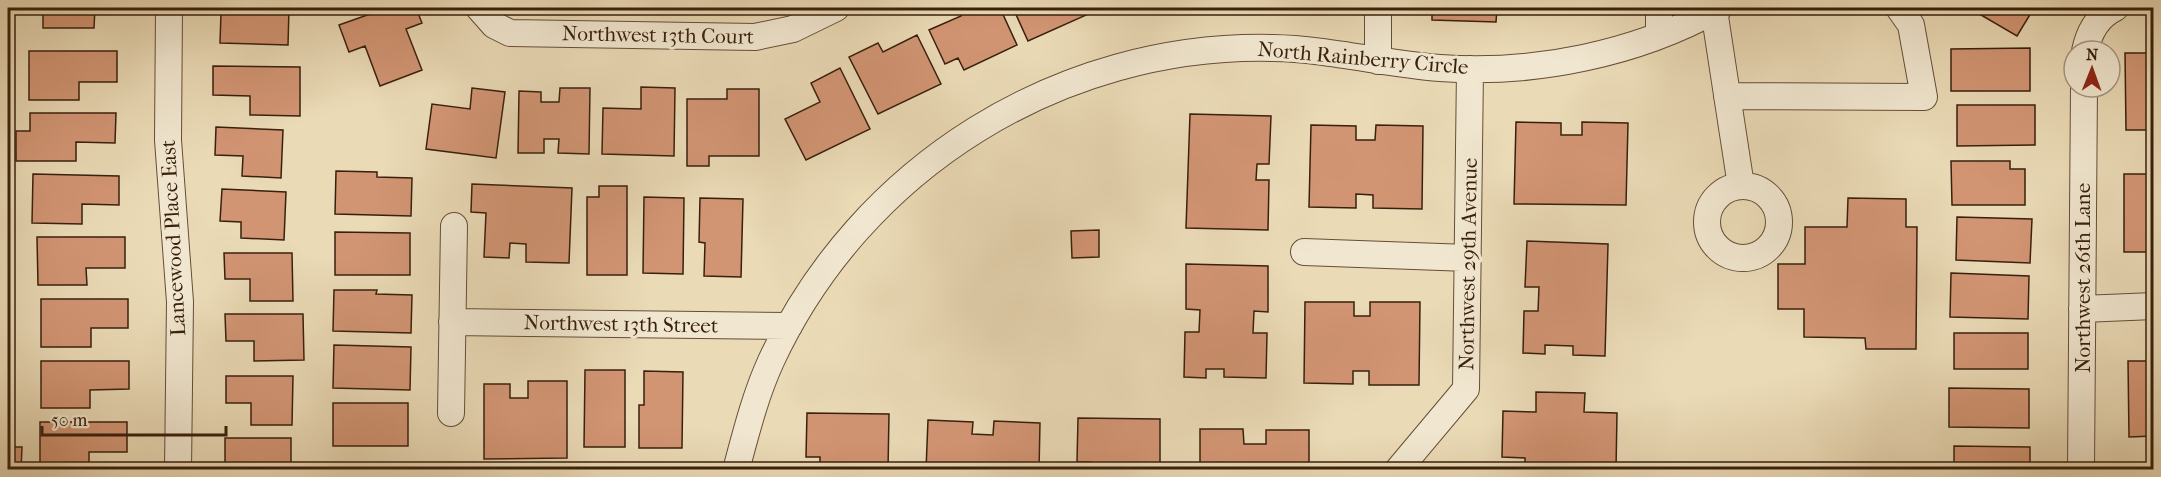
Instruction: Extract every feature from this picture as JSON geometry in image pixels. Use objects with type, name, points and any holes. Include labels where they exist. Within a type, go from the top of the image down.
[{"type":"street","name":"Lancewood Place East","points":[[169,8],[168,140],[180,302],[178,470]]},
{"type":"street","name":"Northwest 13th Court","points":[[480,10],[494,25],[510,33],[755,38],[793,29],[836,8]]},
{"type":"street","points":[[1378,8],[1378,61]]},
{"type":"street","points":[[1659,8],[1659,35]]},
{"type":"street","points":[[1727,96],[1924,97],[1911,25],[1899,8]]},
{"type":"street","points":[[2088,39],[2096,23],[2115,8]]},
{"type":"street","points":[[1717,9],[1741,186]]},
{"type":"street","name":"North Rainberry Circle","points":[[736,470],[749,421],[771,363],[789,326],[826,267],[866,219],[911,176],[960,138],[1052,89],[1110,68],[1171,55],[1233,48],[1316,51],[1378,61],[1470,69],[1530,66],[1570,60],[1611,50],[1659,35],[1717,9]]},
{"type":"street","name":"Northwest 29th Avenue","points":[[1398,470],[1466,389],[1470,69]]},
{"type":"street","name":"Northwest 26th Lane","points":[[2081,470],[2084,99]]},
{"type":"street","points":[[451,413],[454,226]]},
{"type":"street","points":[[1304,252],[1468,258]]},
{"type":"street","points":[[2082,309],[2154,306]]},
{"type":"street","name":"Northwest 13th Street","points":[[452,322],[789,326]]},
{"type":"building","points":[[43,8],[95,8],[94,28],[43,28]]},
{"type":"building","points":[[240,8],[289,8],[288,45],[220,43],[221,13],[240,13]]},
{"type":"building","points":[[387,8],[416,8],[422,23],[406,29],[422,70],[380,86],[365,46],[349,52],[339,25]]},
{"type":"building","points":[[956,8],[1000,8],[1017,45],[964,70],[958,58],[945,64],[929,30],[961,16]]},
{"type":"building","points":[[1013,8],[1091,8],[1093,12],[1028,41]]},
{"type":"building","points":[[1432,8],[1497,8],[1496,22],[1432,20]]},
{"type":"building","points":[[1969,8],[2034,8],[2017,36]]},
{"type":"building","points":[[917,35],[941,84],[878,114],[849,57],[878,43],[883,52]]},
{"type":"building","points":[[2030,48],[2030,91],[1951,91],[1951,49]]},
{"type":"building","points":[[29,51],[117,51],[117,82],[79,82],[79,100],[29,100]]},
{"type":"building","points":[[2125,53],[2154,53],[2154,130],[2126,130]]},
{"type":"building","points":[[213,66],[300,67],[300,116],[250,115],[250,96],[213,95]]},
{"type":"building","points":[[840,68],[870,129],[806,160],[785,119],[820,102],[811,83]]},
{"type":"building","points":[[641,87],[675,88],[674,156],[602,154],[603,108],[641,109]]},
{"type":"building","points":[[472,88],[505,92],[496,158],[426,149],[432,104],[470,109]]},
{"type":"building","points":[[560,88],[590,88],[589,154],[558,153],[559,139],[544,139],[544,153],[518,153],[519,91],[541,92],[541,102],[559,102]]},
{"type":"building","points":[[727,89],[759,89],[759,156],[709,156],[709,166],[687,166],[687,99],[727,99]]},
{"type":"building","points":[[1957,105],[2035,105],[2035,145],[1957,146]]},
{"type":"building","points":[[30,113],[116,113],[115,143],[76,142],[76,161],[16,161],[16,131],[30,131]]},
{"type":"building","points":[[1190,114],[1271,116],[1269,164],[1257,164],[1256,180],[1269,180],[1268,230],[1186,228]]},
{"type":"building","points":[[1516,122],[1561,123],[1561,135],[1582,135],[1582,122],[1628,123],[1626,205],[1514,204]]},
{"type":"building","points":[[1311,125],[1356,126],[1356,140],[1375,140],[1376,125],[1423,126],[1422,209],[1373,208],[1373,195],[1356,194],[1356,208],[1309,207]]},
{"type":"building","points":[[216,127],[283,130],[281,178],[242,176],[243,156],[215,155]]},
{"type":"building","points":[[1951,161],[2010,161],[2010,169],[2025,169],[2025,205],[1952,205]]},
{"type":"building","points":[[336,171],[377,172],[377,177],[412,178],[411,216],[335,214]]},
{"type":"building","points":[[33,174],[119,176],[119,205],[82,204],[82,224],[32,223]]},
{"type":"building","points":[[2124,174],[2154,174],[2154,252],[2124,252]]},
{"type":"building","points":[[472,184],[572,188],[569,263],[526,262],[526,244],[510,243],[509,258],[484,257],[486,213],[471,212]]},
{"type":"building","points":[[599,186],[627,186],[627,275],[587,275],[587,197],[599,197]]},
{"type":"building","points":[[222,189],[286,192],[284,240],[241,238],[241,222],[220,221]]},
{"type":"building","points":[[644,197],[684,198],[683,274],[643,273]]},
{"type":"building","points":[[700,198],[743,199],[741,277],[704,276],[705,243],[699,242]]},
{"type":"building","points":[[1848,198],[1906,199],[1906,227],[1917,227],[1916,349],[1866,349],[1865,338],[1804,337],[1804,309],[1778,309],[1778,264],[1805,264],[1805,227],[1847,227]]},
{"type":"building","points":[[1957,217],[2032,219],[2030,263],[1956,260]]},
{"type":"building","points":[[1099,230],[1099,257],[1072,258],[1071,231]]},
{"type":"building","points":[[335,232],[410,233],[410,275],[335,275]]},
{"type":"building","points":[[37,237],[125,237],[125,268],[86,268],[87,285],[38,285]]},
{"type":"building","points":[[1527,241],[1608,244],[1605,356],[1573,355],[1573,346],[1545,345],[1545,354],[1523,353],[1524,311],[1538,311],[1539,287],[1525,287]]},
{"type":"building","points":[[224,253],[292,253],[293,301],[250,301],[250,279],[225,279]]},
{"type":"building","points":[[1186,264],[1268,266],[1268,312],[1254,311],[1253,333],[1267,333],[1266,378],[1224,377],[1224,369],[1206,369],[1206,378],[1184,377],[1185,332],[1199,332],[1200,310],[1186,309]]},
{"type":"building","points":[[1951,273],[2029,276],[2028,319],[1950,317]]},
{"type":"building","points":[[334,290],[377,290],[376,294],[412,295],[411,333],[333,331]]},
{"type":"building","points":[[41,299],[128,299],[128,328],[91,328],[91,347],[41,347]]},
{"type":"building","points":[[1305,302],[1354,302],[1354,316],[1370,316],[1370,302],[1420,302],[1419,385],[1369,385],[1369,371],[1353,371],[1353,384],[1304,383]]},
{"type":"building","points":[[225,314],[303,314],[304,360],[254,361],[254,341],[226,341]]},
{"type":"building","points":[[1954,333],[2028,333],[2028,369],[1954,369]]},
{"type":"building","points":[[334,345],[411,347],[410,390],[333,388]]},
{"type":"building","points":[[41,361],[129,361],[129,389],[90,390],[90,408],[41,408]]},
{"type":"building","points":[[2128,361],[2154,361],[2154,436],[2129,437]]},
{"type":"building","points":[[585,370],[625,370],[625,447],[584,447]]},
{"type":"building","points":[[644,371],[683,372],[682,448],[639,448],[639,405],[644,405]]},
{"type":"building","points":[[226,376],[293,376],[292,425],[251,425],[251,403],[226,403]]},
{"type":"building","points":[[528,381],[567,381],[567,458],[484,459],[484,384],[510,384],[510,398],[528,398]]},
{"type":"building","points":[[1949,388],[2029,389],[2029,428],[1949,427]]},
{"type":"building","points":[[1536,392],[1585,393],[1584,412],[1617,413],[1616,470],[1525,470],[1525,458],[1502,457],[1503,411],[1536,412]]},
{"type":"building","points":[[333,403],[408,403],[408,446],[333,446]]},
{"type":"building","points":[[807,413],[889,414],[888,470],[820,470],[820,457],[806,457]]},
{"type":"building","points":[[1078,418],[1160,419],[1160,463],[1146,463],[1146,470],[1091,470],[1091,462],[1077,462]]},
{"type":"building","points":[[928,420],[973,422],[972,434],[993,435],[994,421],[1040,423],[1039,470],[926,470]]},
{"type":"building","points":[[40,422],[127,422],[127,452],[89,452],[89,470],[40,470]]},
{"type":"building","points":[[1200,429],[1243,429],[1244,444],[1266,444],[1266,430],[1309,430],[1309,470],[1200,470]]},
{"type":"building","points":[[225,438],[291,438],[291,470],[251,470],[251,464],[225,464]]},
{"type":"building","points":[[1954,446],[2030,447],[2030,470],[1954,470]]},
{"type":"building","points":[[8,447],[22,447],[21,470],[8,470]]},
{"type":"building","points":[[332,464],[411,466],[410,470],[331,470]]},
{"type":"building","points":[[2154,466],[2154,470],[2123,470],[2123,467]]}]
